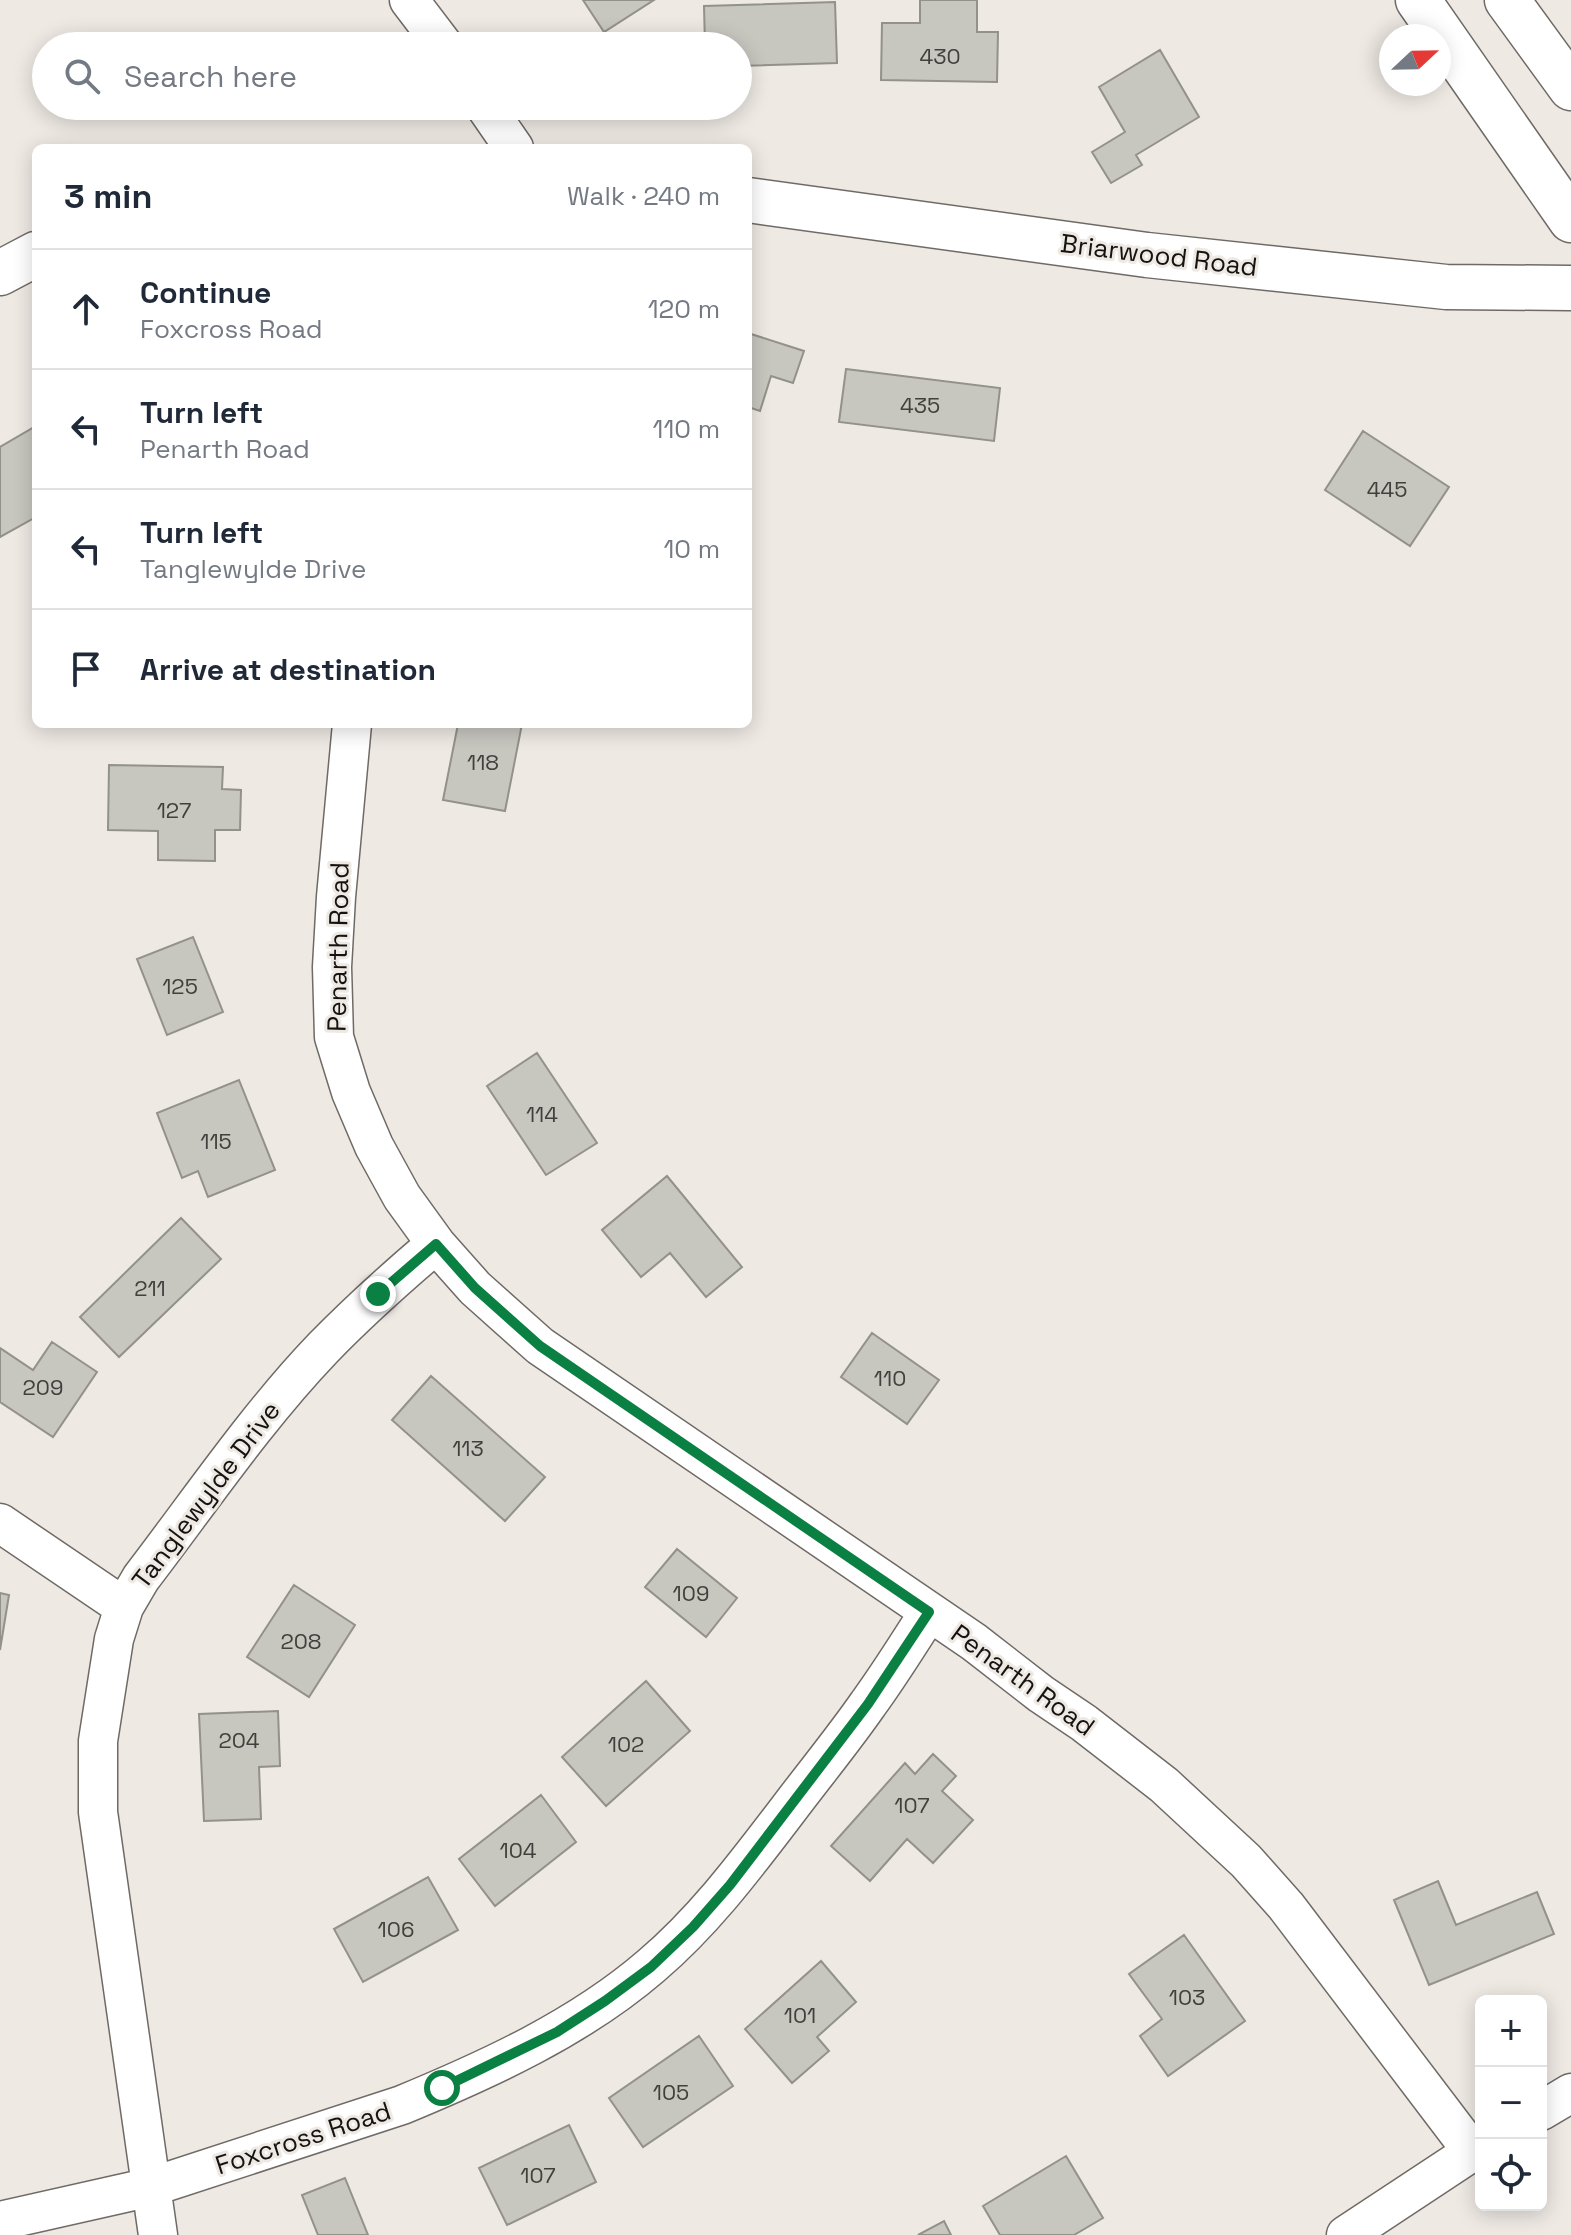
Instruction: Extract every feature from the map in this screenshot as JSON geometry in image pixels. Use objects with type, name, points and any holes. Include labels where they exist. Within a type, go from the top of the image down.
[{"type":"street","points":[[409,0],[433,32]]},
{"type":"street","points":[[1418,0],[1571,220]]},
{"type":"street","points":[[1507,0],[1571,88]]},
{"type":"street","points":[[495,120],[511,144]]},
{"type":"street","name":"Briarwood Road","points":[[752,201],[1194,260],[1446,287],[1571,288]]},
{"type":"street","points":[[0,273],[32,256]]},
{"type":"street","name":"Penarth Road","points":[[352,728],[332,967],[334,1037],[351,1092],[374,1146],[402,1197],[436,1244],[475,1288],[540,1346],[974,1642],[1152,1776],[1246,1861],[1286,1906],[1475,2145]]},
{"type":"street","name":"Tanglewylde Drive","points":[[158,2235],[98,1812],[98,1741],[114,1639],[124,1607],[141,1578],[272,1406],[323,1348],[436,1244]]},
{"type":"street","points":[[0,1523],[124,1607]]},
{"type":"street","name":"Foxcross Road","points":[[0,2221],[151,2187],[402,2105],[557,2032],[605,2001],[651,1967],[693,1927],[730,1885],[868,1704],[929,1612]]},
{"type":"street","points":[[1547,2107],[1571,2093]]},
{"type":"street","points":[[1346,2235],[1475,2149]]},
{"type":"building","points":[[583,0],[654,0],[604,32]]},
{"type":"building","points":[[920,0],[977,0],[977,32],[998,32],[997,82],[881,80],[882,23],[920,23]]},
{"type":"building","points":[[835,2],[837,63],[752,66],[752,32],[705,32],[704,6]]},
{"type":"building","points":[[1160,50],[1199,117],[1136,155],[1142,165],[1111,183],[1092,152],[1125,132],[1099,87]]},
{"type":"building","points":[[752,334],[804,351],[793,383],[771,376],[760,411],[752,408]]},
{"type":"building","points":[[846,369],[1000,388],[994,441],[839,422]]},
{"type":"building","points":[[32,428],[32,519],[0,537],[0,447]]},
{"type":"building","points":[[1363,431],[1449,487],[1410,546],[1325,490]]},
{"type":"building","points":[[457,728],[521,728],[505,811],[443,800]]},
{"type":"building","points":[[109,765],[223,767],[222,789],[241,790],[240,830],[215,830],[215,861],[158,860],[158,831],[108,830]]},
{"type":"building","points":[[193,937],[223,1012],[167,1035],[137,959]]},
{"type":"building","points":[[537,1053],[597,1143],[546,1175],[487,1086]]},
{"type":"building","points":[[239,1080],[275,1170],[208,1197],[198,1171],[182,1178],[157,1113]]},
{"type":"building","points":[[667,1176],[742,1267],[706,1297],[670,1253],[641,1277],[602,1230]]},
{"type":"building","points":[[181,1218],[221,1259],[119,1357],[80,1317]]},
{"type":"building","points":[[872,1333],[939,1380],[907,1424],[841,1377]]},
{"type":"building","points":[[52,1342],[97,1372],[53,1437],[0,1402],[0,1348],[33,1370]]},
{"type":"building","points":[[431,1376],[545,1477],[505,1521],[392,1420]]},
{"type":"building","points":[[677,1549],[737,1598],[706,1637],[645,1587]]},
{"type":"building","points":[[294,1585],[355,1625],[309,1697],[247,1657]]},
{"type":"building","points":[[0,1593],[9,1595],[0,1650]]},
{"type":"building","points":[[646,1681],[690,1731],[606,1806],[562,1757]]},
{"type":"building","points":[[278,1711],[280,1766],[259,1767],[261,1819],[204,1821],[199,1714]]},
{"type":"building","points":[[933,1754],[956,1776],[942,1791],[973,1820],[933,1863],[907,1839],[870,1881],[831,1846],[905,1763],[915,1774]]},
{"type":"building","points":[[541,1795],[576,1842],[495,1906],[459,1859]]},
{"type":"building","points":[[428,1877],[458,1930],[363,1982],[334,1929]]},
{"type":"building","points":[[1438,1881],[1456,1925],[1537,1892],[1554,1934],[1429,1985],[1394,1900]]},
{"type":"building","points":[[1184,1935],[1245,2021],[1168,2076],[1140,2036],[1162,2019],[1129,1974]]},
{"type":"building","points":[[821,1961],[856,2002],[817,2037],[829,2051],[792,2083],[745,2029]]},
{"type":"building","points":[[699,2036],[733,2086],[643,2147],[609,2098]]},
{"type":"building","points":[[569,2125],[596,2182],[507,2225],[479,2168]]},
{"type":"building","points":[[1066,2156],[1103,2218],[1074,2235],[1000,2235],[983,2206]]},
{"type":"building","points":[[345,2178],[368,2235],[318,2235],[302,2195]]},
{"type":"building","points":[[944,2221],[951,2235],[918,2235]]},
{"type":"route","points":[[378,1294],[436,1244],[475,1288],[540,1346],[929,1612],[868,1704],[730,1885],[693,1927],[651,1967],[557,2032],[442,2088]]}]
